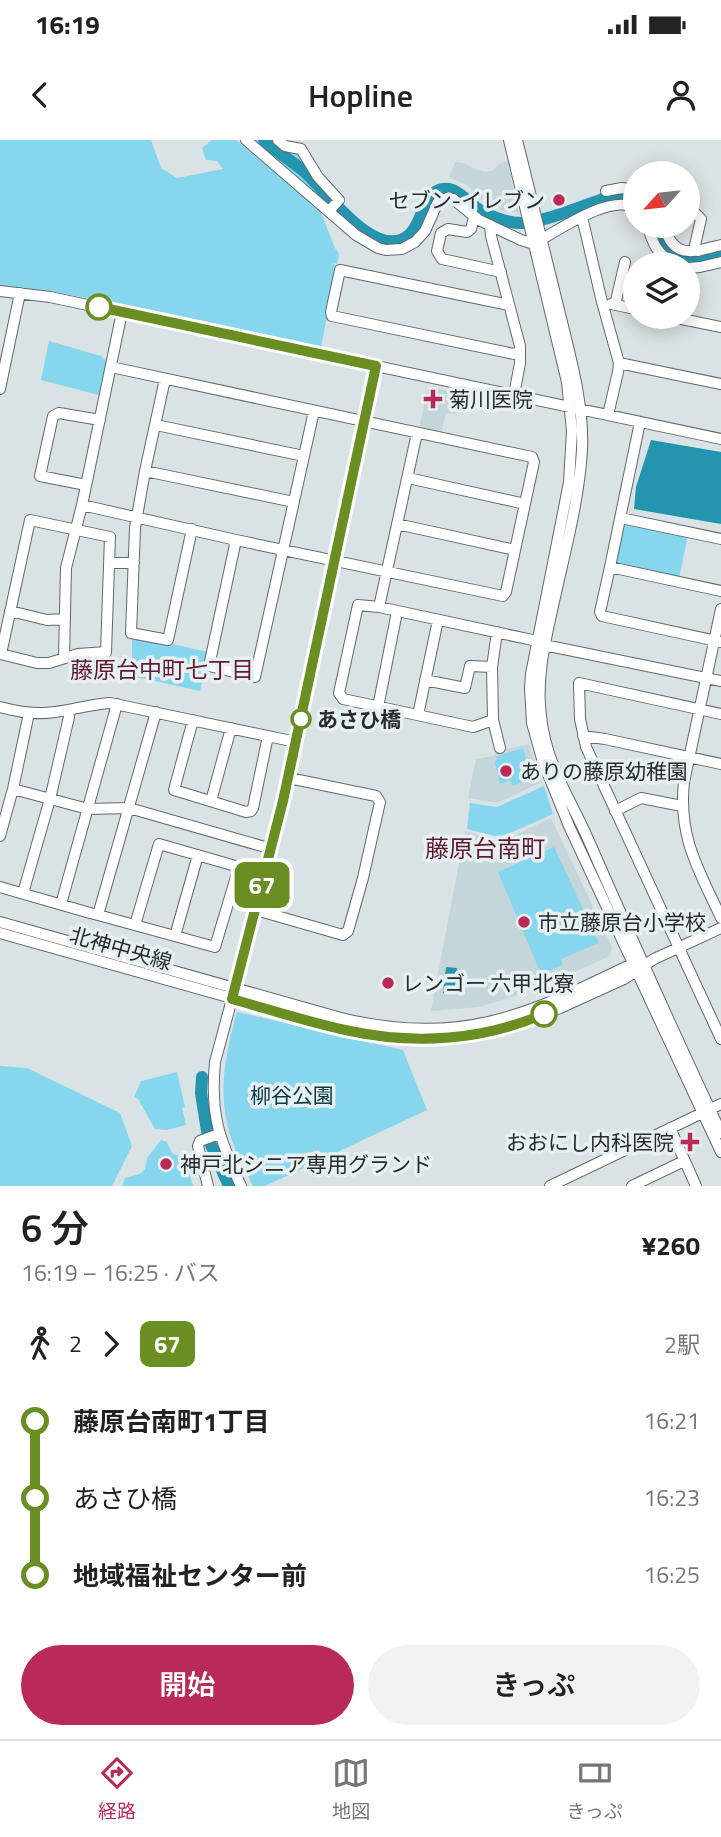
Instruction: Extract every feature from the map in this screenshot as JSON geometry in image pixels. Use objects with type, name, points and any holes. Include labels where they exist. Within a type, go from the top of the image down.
[{"type":"street","points":[[246,140],[332,207],[370,244],[386,250],[402,249],[415,242],[425,232],[434,207],[442,199],[453,199],[474,217],[490,225],[536,235],[623,204]]},
{"type":"street","points":[[278,140],[285,146],[297,147],[305,152],[318,177],[339,200],[332,207]]},
{"type":"street","points":[[509,140],[536,235],[582,447],[577,489],[540,643],[539,699],[544,737],[555,773],[586,835],[637,967],[706,1111],[721,1152]]},
{"type":"street","points":[[517,140],[531,215]]},
{"type":"street","points":[[606,191],[623,188]]},
{"type":"street","points":[[474,217],[471,229],[467,232],[448,229],[441,233],[438,251],[442,259],[500,272]]},
{"type":"street","points":[[582,217],[601,302],[619,363],[608,415]]},
{"type":"street","points":[[490,225],[520,351],[514,395]]},
{"type":"street","points":[[668,238],[673,245],[687,252],[721,245]]},
{"type":"street","points":[[697,238],[695,246],[698,251]]},
{"type":"street","points":[[700,267],[721,262]]},
{"type":"street","points":[[509,305],[340,270],[331,312],[332,316],[514,354],[520,351]]},
{"type":"street","points":[[615,305],[623,271]]},
{"type":"street","points":[[0,291],[50,297],[721,439]]},
{"type":"street","points":[[0,389],[5,343],[20,293]]},
{"type":"street","points":[[601,302],[623,307]]},
{"type":"street","points":[[64,657],[66,568],[82,505],[122,312]]},
{"type":"street","points":[[700,323],[721,327]]},
{"type":"street","points":[[619,363],[721,384]]},
{"type":"street","points":[[241,1186],[219,1134],[213,1093],[215,1062],[289,778],[376,366]]},
{"type":"street","points":[[82,505],[503,596],[534,462],[531,457],[111,367]]},
{"type":"street","points":[[165,379],[137,517],[131,633],[168,640],[192,529]]},
{"type":"street","points":[[236,540],[209,666],[255,677],[314,411]]},
{"type":"street","points":[[86,485],[40,476],[53,416],[59,413],[100,421]]},
{"type":"street","points":[[640,422],[600,612],[602,616],[718,641]]},
{"type":"street","points":[[156,425],[304,456]]},
{"type":"street","points":[[379,607],[417,433]]},
{"type":"street","points":[[145,471],[294,502]]},
{"type":"street","points":[[408,478],[525,504]]},
{"type":"street","points":[[621,518],[721,539]]},
{"type":"street","points":[[30,520],[110,537],[109,563],[106,652],[64,657],[49,663],[37,663],[1,654],[30,520]]},
{"type":"street","points":[[397,524],[515,550]]},
{"type":"street","points":[[109,563],[134,563]]},
{"type":"street","points":[[610,567],[721,591]]},
{"type":"street","points":[[493,720],[474,727],[343,699],[339,693],[358,605],[379,607],[721,681]]},
{"type":"street","points":[[721,609],[718,641],[699,709],[684,782],[682,806],[687,842],[721,919]]},
{"type":"street","points":[[10,611],[47,620],[65,619]]},
{"type":"street","points":[[378,707],[397,612]]},
{"type":"street","points":[[418,715],[438,620]]},
{"type":"street","points":[[497,632],[492,667],[493,720],[500,748]]},
{"type":"street","points":[[425,680],[465,688],[470,666],[492,667]]},
{"type":"street","points":[[721,714],[579,683],[578,704],[583,736],[597,772],[721,1039]]},
{"type":"street","points":[[0,708],[29,713],[58,712],[92,704],[117,704],[296,742]]},
{"type":"street","points":[[61,904],[117,704]]},
{"type":"street","points":[[23,894],[50,799],[69,717],[68,710]]},
{"type":"street","points":[[98,915],[156,712]]},
{"type":"street","points":[[0,836],[29,713]]},
{"type":"street","points":[[193,720],[174,790],[246,812],[253,808],[268,736]]},
{"type":"street","points":[[211,801],[231,728]]},
{"type":"street","points":[[583,736],[721,764]]},
{"type":"street","points":[[256,911],[343,935],[348,931],[363,878],[380,802],[376,796],[289,778]]},
{"type":"street","points":[[13,789],[88,809],[128,808],[272,849]]},
{"type":"street","points":[[615,811],[640,798],[682,806]]},
{"type":"street","points":[[0,887],[98,915],[215,947],[239,867],[159,844],[135,925]]},
{"type":"street","points":[[175,936],[198,855]]},
{"type":"street","points":[[0,922],[349,1031],[386,1037],[443,1039],[486,1033],[518,1024],[560,1007],[721,928]]},
{"type":"street","points":[[0,947],[2,934]]},
{"type":"street","name":"北神中央線","points":[[2,934],[233,994]]},
{"type":"street","points":[[550,1186],[721,1104]]},
{"type":"street","points":[[706,1111],[721,1133]]},
{"type":"street","points":[[670,1128],[696,1186]]},
{"type":"street","points":[[208,1186],[198,1146],[200,1141],[219,1134]]},
{"type":"street","points":[[638,1185],[684,1161]]},
{"type":"shaded area","points":[[507,161],[519,212],[505,212],[483,200],[467,185],[449,177],[455,162],[485,172],[492,171]]},
{"type":"shaded area","points":[[428,387],[462,394],[457,415],[446,413],[441,434],[419,429]]},
{"type":"shaded area","points":[[651,440],[721,452],[721,524],[634,509],[636,487]]},
{"type":"shaded area","name":"ありの藤原幼稚園","points":[[529,744],[542,782],[497,803],[468,798],[476,759]]},
{"type":"shaded area","name":"市立藤原台小学校","points":[[551,818],[612,947],[610,956],[539,988],[479,1007],[431,1011],[465,831],[497,841]]},
{"type":"shaded area","points":[[446,967],[457,968],[454,994],[443,993]]},
{"type":"green space","points":[[0,140],[151,140],[161,168],[177,178],[223,169],[217,161],[206,160],[202,148],[212,140],[236,140],[279,176],[312,198],[318,205],[339,254],[337,264],[332,263],[337,266],[321,347],[121,304],[0,285]]},
{"type":"green space","points":[[251,140],[275,140],[301,153],[309,169],[303,177],[320,199]]},
{"type":"green space","points":[[49,341],[101,356],[108,362],[103,396],[41,380]]},
{"type":"green space","points":[[627,524],[688,535],[679,578],[617,565],[623,527]]},
{"type":"green space","points":[[132,635],[208,652],[200,691],[132,676]]},
{"type":"green space","points":[[523,748],[530,774],[518,784],[512,785],[509,780],[500,784],[495,763],[497,756]]},
{"type":"green space","points":[[544,786],[553,814],[506,835],[495,836],[467,829],[470,803],[497,807]]},
{"type":"green space","points":[[554,847],[599,943],[561,959],[563,965],[541,974],[498,872]]},
{"type":"green space","name":"柳谷公園","points":[[237,1012],[403,1050],[427,1110],[265,1186],[253,1186],[234,1146],[225,1112],[226,1062]]},
{"type":"green space","points":[[0,1066],[27,1068],[120,1113],[132,1146],[112,1186],[0,1186]]},
{"type":"green space","points":[[177,1072],[186,1125],[167,1130],[155,1129],[138,1099],[134,1097],[141,1081]]},
{"type":"green space","name":"神戸北シニア専用グランド","points":[[161,1140],[167,1142],[172,1153],[185,1159],[193,1186],[122,1186],[125,1178],[140,1174],[145,1169],[147,1158]]},
{"type":"waterway","points":[[264,140],[306,173],[354,222],[383,240],[397,241],[410,234],[427,201],[436,191],[443,189],[454,190],[487,214],[519,223],[533,222],[612,196],[623,195]]},
{"type":"waterway","points":[[663,238],[674,254],[681,257],[698,258],[721,253]]},
{"type":"waterway","points":[[202,1077],[201,1093],[207,1131]]},
{"type":"waterway","points":[[211,1145],[229,1186]]},
{"type":"bus line","name":"67","points":[[99,307],[376,366],[283,801],[232,999],[349,1031],[424,1039],[486,1033],[544,1014]]},
{"type":"place","name":"セブン-イレブン","points":[[559,200]]},
{"type":"place","name":"菊川医院","points":[[433,399]]},
{"type":"place","name":"あさひ橋","points":[[301,719]]},
{"type":"place","name":"ありの藤原幼稚園","points":[[506,771]]},
{"type":"place","name":"市立藤原台小学校","points":[[524,922]]},
{"type":"place","name":"レンゴー 六甲北寮","points":[[388,983]]},
{"type":"place","name":"おおにし内科医院","points":[[690,1142]]},
{"type":"place","name":"神戸北シニア専用グランド","points":[[166,1164]]},
{"type":"district","name":"藤原台中町七丁目","points":[[162,669]]},
{"type":"district","name":"藤原台南町","points":[[485,848]]}]
